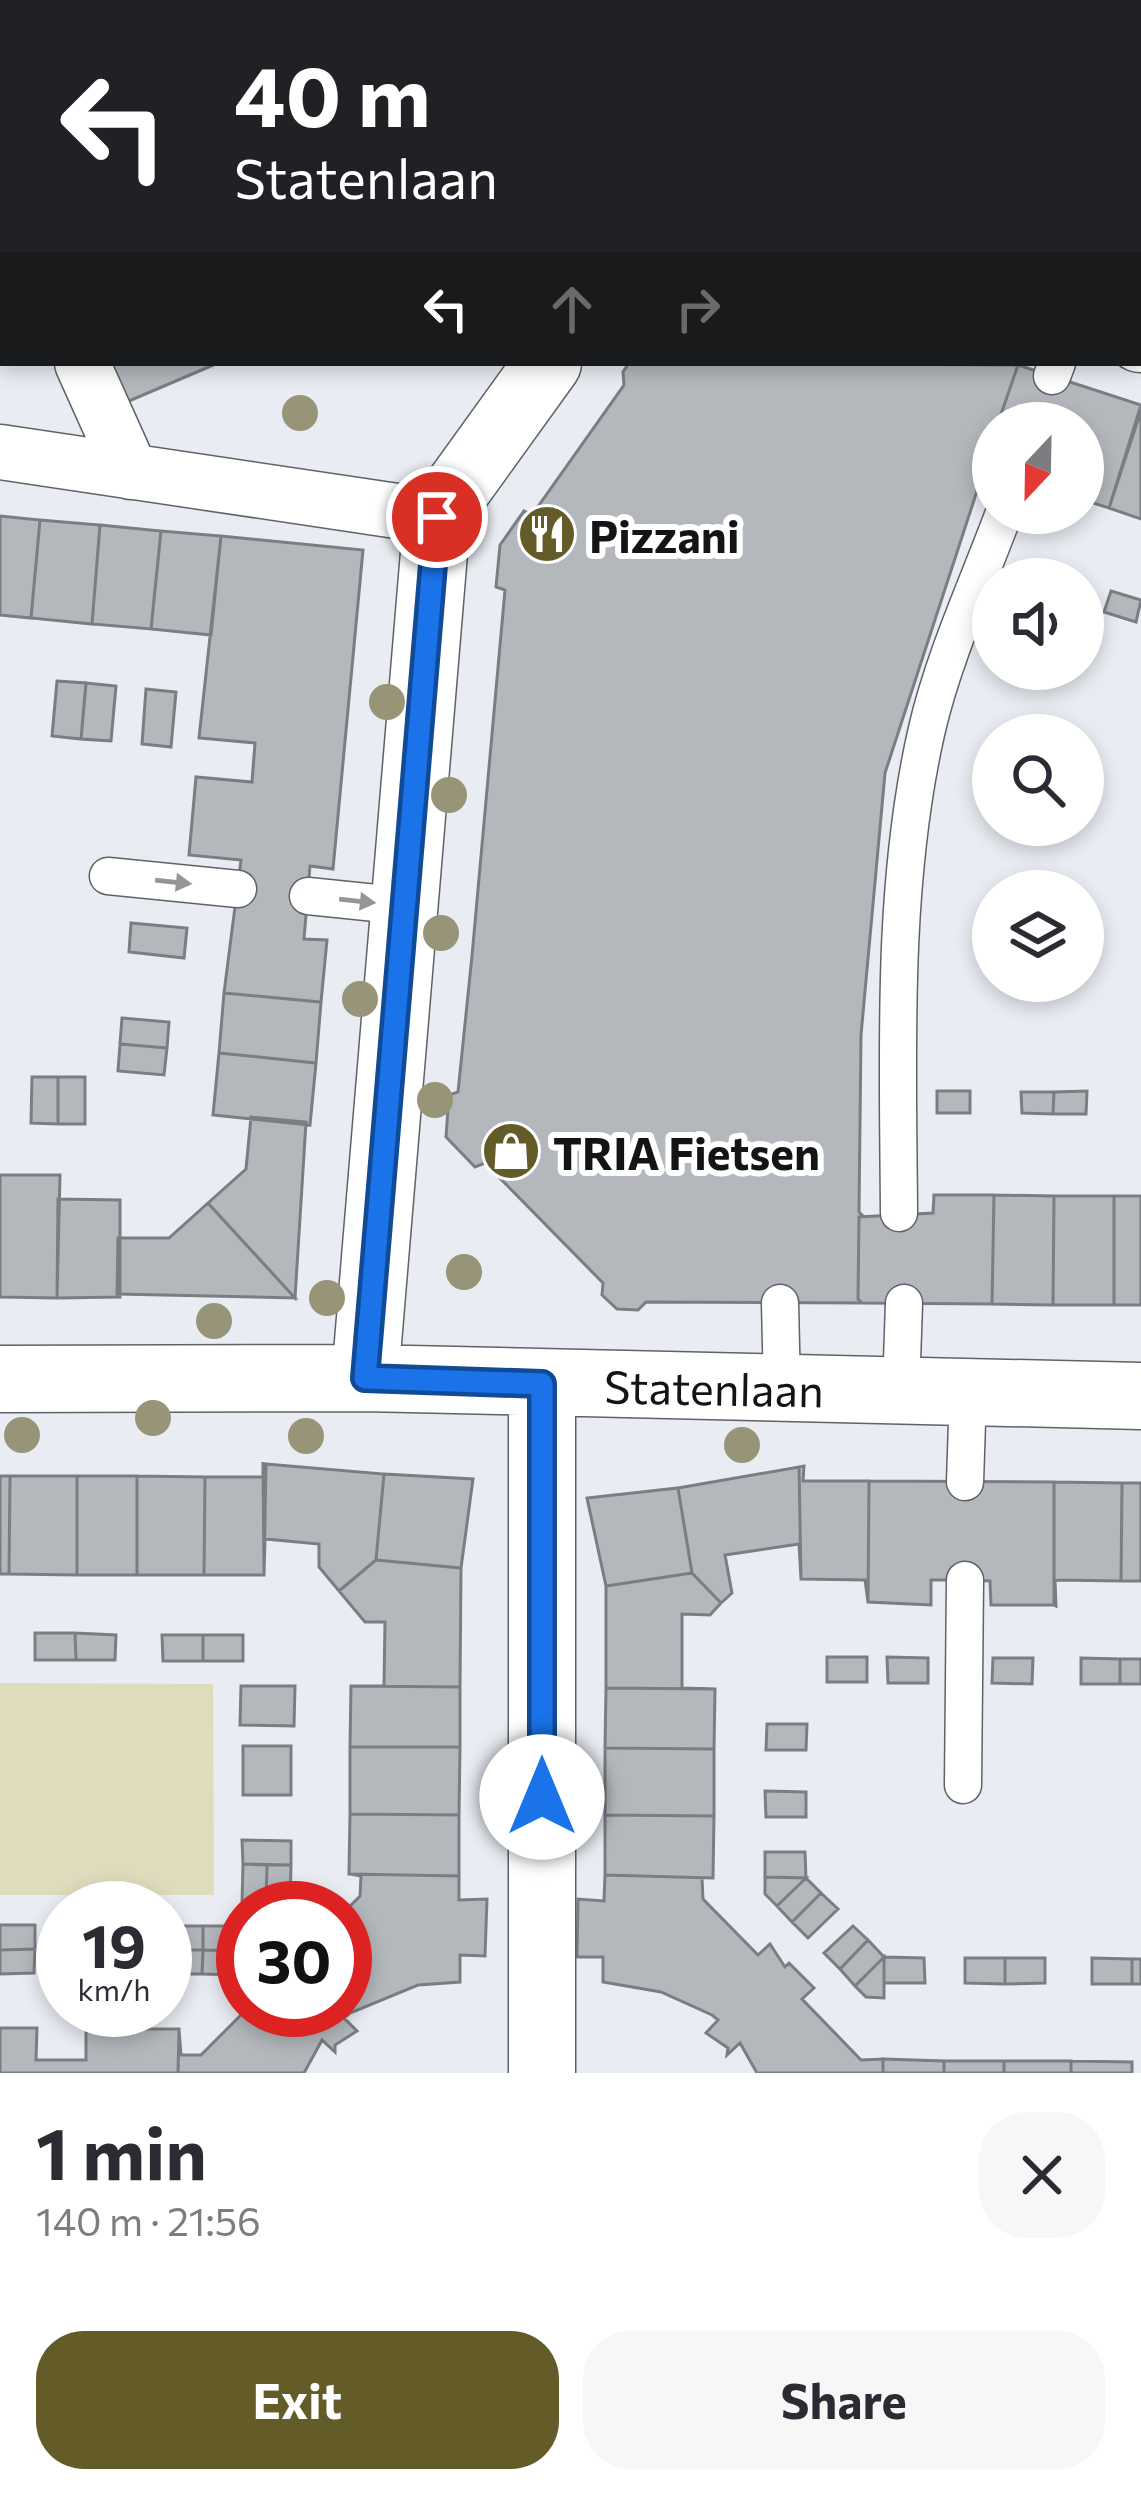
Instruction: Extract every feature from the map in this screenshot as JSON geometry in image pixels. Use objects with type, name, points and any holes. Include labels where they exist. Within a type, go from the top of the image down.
[{"type":"street","points":[[83,366],[131,472]]},
{"type":"street","points":[[365,1378],[437,517],[546,366]]},
{"type":"street","points":[[0,452],[437,517]]},
{"type":"street","name":"Statenlaan","points":[[0,1379],[365,1378],[1141,1396]]},
{"type":"street","points":[[542,1384],[542,2073]]},
{"type":"lane","points":[[899,1213],[898,1042],[912,808],[928,724],[996,534]]},
{"type":"lane","points":[[108,876],[238,889]]},
{"type":"lane","points":[[308,896],[405,906]]},
{"type":"lane","points":[[780,1303],[782,1388]]},
{"type":"lane","points":[[901,1390],[904,1303]]},
{"type":"lane","points":[[965,1482],[968,1392]]},
{"type":"lane","points":[[963,1786],[965,1580]]},
{"type":"shaded area","points":[[0,1683],[213,1684],[214,1895],[192,1895],[192,1881],[36,1881],[36,1895],[0,1895]]},
{"type":"building","points":[[105,366],[211,366],[122,404]]},
{"type":"building","points":[[627,366],[1018,366],[1005,402],[972,402],[972,506],[885,773],[861,1035],[859,1212],[863,1216],[859,1217],[858,1299],[862,1303],[646,1302],[638,1310],[617,1309],[602,1295],[603,1283],[485,1163],[475,1167],[446,1137],[449,1095],[458,1092],[472,956],[505,590],[496,587],[500,545],[524,511],[532,515],[624,385]]},
{"type":"building","points":[[1018,366],[1141,405],[1109,508],[1104,506],[1104,402],[1005,402]]},
{"type":"building","points":[[1141,411],[1141,519],[1109,508]]},
{"type":"building","points":[[0,516],[40,520],[31,618],[0,615]]},
{"type":"building","points":[[40,520],[100,525],[92,624],[31,618]]},
{"type":"building","points":[[100,525],[161,531],[151,629],[92,624]]},
{"type":"building","points":[[161,531],[221,536],[211,635],[151,629]]},
{"type":"building","points":[[221,536],[363,550],[333,869],[310,866],[304,939],[327,940],[321,1002],[224,993],[241,860],[189,855],[196,777],[252,782],[255,743],[199,738]]},
{"type":"building","points":[[1111,591],[1141,600],[1136,622],[1104,612]]},
{"type":"building","points":[[57,681],[86,683],[81,739],[52,736]]},
{"type":"building","points":[[86,683],[116,686],[111,741],[81,739]]},
{"type":"building","points":[[146,689],[176,692],[171,747],[142,744]]},
{"type":"building","points":[[131,923],[187,928],[184,958],[129,952]]},
{"type":"building","points":[[224,993],[321,1002],[316,1063],[219,1053]]},
{"type":"building","points":[[122,1018],[169,1022],[167,1048],[120,1044]]},
{"type":"building","points":[[120,1044],[167,1048],[164,1075],[118,1071]]},
{"type":"building","points":[[219,1053],[316,1063],[310,1125],[213,1115]]},
{"type":"building","points":[[32,1077],[58,1077],[58,1124],[31,1123]]},
{"type":"building","points":[[58,1077],[85,1077],[85,1124],[58,1124]]},
{"type":"building","points":[[937,1091],[970,1091],[970,1113],[937,1113]]},
{"type":"building","points":[[1087,1091],[1086,1114],[1053,1114],[1054,1092]]},
{"type":"building","points":[[1021,1092],[1054,1092],[1053,1114],[1022,1113]]},
{"type":"building","points":[[251,1117],[306,1122],[295,1298],[208,1203],[246,1169]]},
{"type":"building","points":[[0,1175],[60,1175],[57,1298],[0,1297]]},
{"type":"building","points":[[934,1195],[994,1195],[992,1304],[862,1303],[858,1299],[859,1217],[933,1213]]},
{"type":"building","points":[[994,1195],[1054,1196],[1053,1305],[992,1304]]},
{"type":"building","points":[[1054,1196],[1114,1196],[1114,1305],[1053,1305]]},
{"type":"building","points":[[1114,1196],[1141,1196],[1141,1305],[1114,1305]]},
{"type":"building","points":[[58,1199],[120,1200],[120,1297],[57,1298]]},
{"type":"building","points":[[208,1203],[295,1298],[117,1294],[118,1238],[169,1238]]},
{"type":"building","points":[[263,1462],[264,1575],[204,1575],[205,1477],[263,1477]]},
{"type":"building","points":[[266,1464],[384,1474],[376,1560],[339,1591],[319,1567],[319,1544],[265,1539],[264,1575]]},
{"type":"building","points":[[804,1466],[803,1481],[869,1481],[868,1602],[865,1580],[801,1579],[799,1467]]},
{"type":"building","points":[[799,1467],[801,1579],[799,1544],[725,1555],[732,1593],[721,1603],[692,1573],[678,1488]]},
{"type":"building","points":[[384,1474],[473,1479],[461,1568],[376,1560]]},
{"type":"building","points":[[0,1476],[10,1476],[9,1574],[0,1574]]},
{"type":"building","points":[[10,1476],[77,1476],[77,1575],[9,1574]]},
{"type":"building","points":[[77,1476],[137,1476],[137,1575],[77,1575]]},
{"type":"building","points":[[137,1476],[205,1477],[204,1575],[137,1575]]},
{"type":"building","points":[[869,1481],[1054,1482],[1054,1605],[991,1605],[990,1581],[965,1580],[931,1580],[931,1605],[868,1602]]},
{"type":"building","points":[[1054,1482],[1122,1483],[1121,1581],[1055,1580],[1056,1606],[1054,1605]]},
{"type":"building","points":[[1122,1483],[1141,1483],[1141,1581],[1121,1581]]},
{"type":"building","points":[[678,1488],[692,1573],[606,1586],[587,1498]]},
{"type":"building","points":[[376,1560],[461,1568],[460,1687],[351,1686],[384,1686],[385,1622],[365,1622],[339,1591]]},
{"type":"building","points":[[692,1573],[721,1603],[710,1615],[682,1614],[682,1688],[715,1689],[606,1688],[606,1586]]},
{"type":"building","points":[[35,1633],[75,1633],[76,1660],[35,1660]]},
{"type":"building","points":[[75,1633],[116,1635],[115,1660],[76,1660]]},
{"type":"building","points":[[162,1635],[203,1635],[203,1661],[163,1661]]},
{"type":"building","points":[[203,1635],[243,1635],[243,1661],[203,1661]]},
{"type":"building","points":[[827,1657],[867,1657],[867,1682],[827,1682]]},
{"type":"building","points":[[887,1657],[928,1658],[928,1683],[888,1683]]},
{"type":"building","points":[[993,1658],[1033,1658],[1032,1684],[992,1683]]},
{"type":"building","points":[[1081,1658],[1120,1659],[1120,1684],[1081,1684]]},
{"type":"building","points":[[1120,1659],[1141,1659],[1141,1684],[1120,1684]]},
{"type":"building","points":[[241,1686],[295,1686],[294,1726],[240,1725]]},
{"type":"building","points":[[351,1686],[460,1687],[460,1747],[350,1747]]},
{"type":"building","points":[[606,1688],[715,1689],[714,1749],[605,1748]]},
{"type":"building","points":[[767,1724],[807,1724],[806,1750],[766,1750]]},
{"type":"building","points":[[243,1746],[291,1746],[291,1795],[243,1795]]},
{"type":"building","points":[[350,1747],[460,1747],[459,1815],[350,1814]]},
{"type":"building","points":[[605,1748],[714,1749],[714,1816],[605,1815]]},
{"type":"building","points":[[765,1791],[806,1792],[806,1817],[766,1817]]},
{"type":"building","points":[[350,1814],[459,1815],[459,1876],[349,1874]]},
{"type":"building","points":[[605,1815],[714,1816],[713,1878],[605,1875]]},
{"type":"building","points":[[242,1840],[291,1841],[291,1865],[243,1864]]},
{"type":"building","points":[[765,1852],[805,1852],[806,1878],[765,1877]]},
{"type":"building","points":[[243,1864],[267,1865],[267,1881],[243,1881]]},
{"type":"building","points":[[267,1865],[291,1865],[291,1881],[267,1881]]},
{"type":"building","points":[[349,1874],[459,1876],[459,1900],[487,1899],[485,1956],[460,1955],[460,1982],[418,1985],[372,2004],[372,1881],[361,1881],[361,1876]]},
{"type":"building","points":[[605,1875],[713,1878],[702,1878],[703,1899],[758,1955],[770,1944],[785,1967],[789,1963],[814,1988],[802,1999],[861,2060],[883,2059],[883,2073],[757,2073],[740,2043],[727,2055],[728,2048],[706,2033],[718,2020],[712,2015],[661,1992],[603,1982],[603,1957],[577,1957],[578,1899],[604,1901]]},
{"type":"building","points":[[765,1877],[806,1878],[777,1906],[765,1894]]},
{"type":"building","points":[[806,1878],[821,1893],[792,1922],[777,1906]]},
{"type":"building","points":[[821,1893],[838,1909],[808,1938],[792,1922]]},
{"type":"building","points":[[0,1925],[35,1925],[35,1949],[0,1950]]},
{"type":"building","points":[[192,1926],[203,1926],[203,1950],[192,1950]]},
{"type":"building","points":[[203,1926],[216,1926],[216,1950],[203,1950]]},
{"type":"building","points":[[853,1926],[868,1940],[840,1969],[824,1953]]},
{"type":"building","points":[[868,1940],[884,1957],[855,1986],[840,1969]]},
{"type":"building","points":[[35,1949],[34,1973],[0,1974],[0,1950]]},
{"type":"building","points":[[192,1950],[203,1950],[202,1974],[192,1974]]},
{"type":"building","points":[[203,1950],[216,1950],[216,1974],[202,1974]]},
{"type":"building","points":[[884,1957],[924,1958],[925,1983],[884,1983]]},
{"type":"building","points":[[884,1957],[884,1998],[866,1997],[855,1986]]},
{"type":"building","points":[[965,1958],[1005,1958],[1005,1984],[965,1983]]},
{"type":"building","points":[[1005,1958],[1045,1958],[1045,1983],[1005,1984]]},
{"type":"building","points":[[1092,1958],[1132,1959],[1132,1984],[1092,1984]]},
{"type":"building","points":[[1132,1959],[1141,1959],[1141,1984],[1132,1984]]},
{"type":"building","points":[[0,2028],[36,2028],[36,2060],[86,2060],[86,2037],[179,2037],[178,2073],[0,2073]]},
{"type":"building","points":[[179,2037],[181,2055],[201,2055],[219,2037],[348,2037],[335,2045],[335,2052],[322,2040],[304,2073],[178,2073]]},
{"type":"building","points":[[883,2059],[944,2061],[944,2073],[883,2073]]},
{"type":"building","points":[[944,2061],[1004,2061],[1004,2073],[944,2073]]},
{"type":"building","points":[[1004,2061],[1071,2061],[1071,2073],[1004,2073]]},
{"type":"building","points":[[1071,2061],[1132,2062],[1132,2073],[1071,2073]]},
{"type":"place","name":"Pizzani","points":[[547,534]]},
{"type":"place","name":"TRIA Fietsen","points":[[511,1151]]},
{"type":"route","points":[[437,517],[365,1378],[542,1384],[542,1797]]}]
